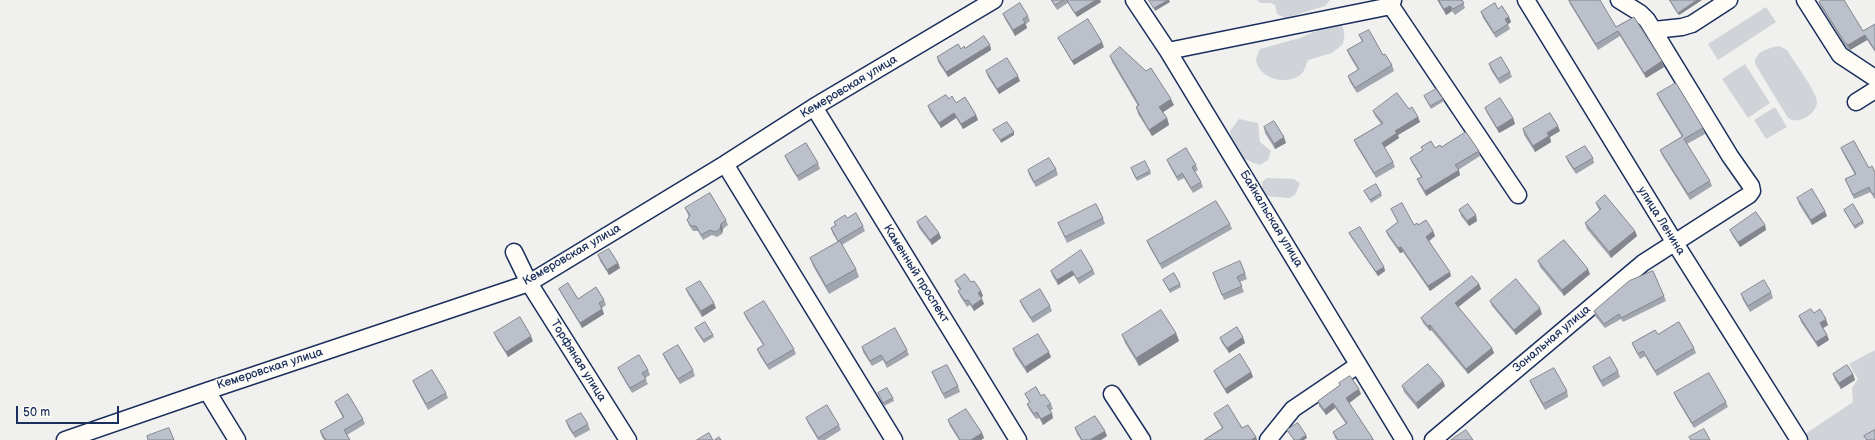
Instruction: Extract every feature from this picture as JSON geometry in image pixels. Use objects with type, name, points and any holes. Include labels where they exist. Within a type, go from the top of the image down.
[{"type":"street","name":"Кемеровская улица","points":[[65,440],[529,283],[725,164],[814,107],[994,0]]},
{"type":"street","name":"Байкальская улица","points":[[1134,0],[1168,51],[1310,282],[1404,440]]},
{"type":"street","points":[[1619,0],[1640,13],[1654,30],[1682,27],[1692,24],[1729,0]]},
{"type":"street","points":[[1805,0],[1840,55],[1875,78]]},
{"type":"street","name":"улица Ленина","points":[[1532,2],[1675,243],[1799,440]]},
{"type":"street","points":[[1168,51],[1392,3],[1518,195]]},
{"type":"street","name":"Зональная улица","points":[[1433,440],[1642,263],[1749,195],[1752,191],[1751,186],[1730,156],[1654,30]]},
{"type":"street","points":[[1856,102],[1875,90]]},
{"type":"street","name":"Каменный проспект","points":[[814,107],[1018,440]]},
{"type":"street","points":[[725,164],[894,440]]},
{"type":"street","name":"Торфяная улица","points":[[514,252],[529,283],[628,440]]},
{"type":"street","points":[[1268,440],[1293,410],[1358,365]]},
{"type":"street","points":[[207,391],[237,440]]},
{"type":"street","points":[[1112,394],[1142,440]]},
{"type":"shaded area","points":[[1257,0],[1330,0],[1325,6],[1285,18],[1277,14],[1275,5],[1270,3],[1261,3]]},
{"type":"shaded area","points":[[1766,7],[1776,22],[1718,60],[1708,44]]},
{"type":"shaded area","points":[[1337,22],[1342,27],[1344,32],[1343,44],[1332,53],[1308,60],[1303,72],[1298,77],[1284,80],[1276,79],[1269,77],[1259,68],[1256,61],[1260,49],[1300,38]]},
{"type":"shaded area","points":[[1779,46],[1787,50],[1816,96],[1817,101],[1814,110],[1807,117],[1802,119],[1792,120],[1788,118],[1755,64],[1757,56],[1762,51]]},
{"type":"shaded area","points":[[1745,64],[1770,103],[1748,118],[1722,79]]},
{"type":"shaded area","points":[[1775,107],[1787,127],[1766,139],[1754,120]]},
{"type":"shaded area","points":[[1239,119],[1258,123],[1260,142],[1271,151],[1268,160],[1260,165],[1242,157],[1235,149],[1230,131]]},
{"type":"shaded area","points":[[1267,178],[1294,179],[1300,183],[1295,195],[1289,198],[1264,196],[1262,182]]},
{"type":"shaded area","points":[[1875,350],[1875,440],[1805,440],[1802,436],[1853,402],[1852,388],[1858,379],[1849,364]]},
{"type":"building","points":[[1052,0],[1064,0],[1055,5]]},
{"type":"building","points":[[1067,0],[1096,0],[1075,13]]},
{"type":"building","points":[[1149,0],[1168,0],[1154,8]]},
{"type":"building","points":[[1439,0],[1462,0],[1464,3],[1453,9],[1450,6],[1444,9]]},
{"type":"building","points":[[1569,0],[1600,0],[1616,27],[1634,17],[1662,61],[1644,73],[1618,31],[1596,44]]},
{"type":"building","points":[[1670,0],[1697,0],[1678,13]]},
{"type":"building","points":[[1822,0],[1844,0],[1863,31],[1875,24],[1875,50],[1865,35],[1848,45],[1845,43],[1819,2]]},
{"type":"building","points":[[1020,3],[1028,16],[1023,19],[1025,23],[1013,30],[1003,14]]},
{"type":"building","points":[[1495,3],[1498,9],[1502,6],[1509,17],[1505,19],[1508,24],[1494,33],[1481,12]]},
{"type":"building","points":[[1088,19],[1102,42],[1072,61],[1058,38]]},
{"type":"building","points":[[1369,30],[1383,55],[1385,54],[1392,65],[1355,88],[1348,76],[1359,69],[1347,50],[1363,41],[1359,35]]},
{"type":"building","points":[[984,36],[990,45],[946,72],[937,57],[958,44],[961,49],[964,46],[965,48]]},
{"type":"building","points":[[1120,47],[1146,71],[1151,68],[1171,99],[1159,107],[1167,118],[1149,130],[1136,107],[1139,105],[1110,56]]},
{"type":"building","points":[[1501,57],[1510,72],[1498,79],[1489,64]]},
{"type":"building","points":[[1007,58],[1018,76],[997,89],[986,71]]},
{"type":"building","points":[[1676,83],[1703,128],[1684,139],[1710,181],[1688,194],[1660,150],[1683,136],[1657,94]]},
{"type":"building","points":[[1436,89],[1443,99],[1430,106],[1424,96]]},
{"type":"building","points":[[1397,93],[1409,109],[1412,107],[1418,117],[1395,131],[1397,133],[1382,143],[1393,162],[1374,173],[1354,140],[1383,123],[1373,111]]},
{"type":"building","points":[[946,95],[949,99],[952,96],[956,103],[965,97],[976,115],[961,124],[954,113],[939,123],[928,106]]},
{"type":"building","points":[[1500,98],[1513,118],[1497,128],[1485,108]]},
{"type":"building","points":[[1550,113],[1558,126],[1547,133],[1549,136],[1533,146],[1523,129]]},
{"type":"building","points":[[1274,121],[1284,137],[1274,144],[1264,127]]},
{"type":"building","points":[[1007,122],[1014,132],[1000,140],[993,130]]},
{"type":"building","points":[[1466,132],[1479,151],[1455,165],[1459,170],[1425,191],[1417,179],[1422,177],[1410,158],[1423,150],[1421,147],[1431,141],[1435,148],[1440,145],[1441,147]]},
{"type":"building","points":[[1854,141],[1869,168],[1872,166],[1875,172],[1875,193],[1872,194],[1869,187],[1853,195],[1845,179],[1856,174],[1841,148]]},
{"type":"building","points":[[806,143],[818,163],[797,176],[785,156]]},
{"type":"building","points":[[1585,146],[1593,158],[1574,169],[1566,157]]},
{"type":"building","points":[[1186,148],[1196,165],[1192,167],[1201,182],[1191,188],[1182,173],[1177,177],[1167,160]]},
{"type":"building","points":[[1049,158],[1056,169],[1034,182],[1028,170]]},
{"type":"building","points":[[1145,161],[1150,171],[1136,178],[1131,168]]},
{"type":"building","points":[[1376,184],[1381,193],[1370,200],[1364,191]]},
{"type":"building","points":[[1812,189],[1825,211],[1811,220],[1797,198]]},
{"type":"building","points":[[710,193],[726,220],[721,224],[720,229],[715,232],[710,230],[701,235],[696,226],[691,226],[687,220],[690,215],[685,208]]},
{"type":"building","points":[[1605,195],[1635,231],[1609,252],[1585,223],[1601,209],[1596,203]]},
{"type":"building","points":[[1216,201],[1230,224],[1160,264],[1147,241]]},
{"type":"building","points":[[1402,203],[1414,225],[1417,223],[1418,225],[1426,220],[1433,231],[1426,237],[1450,272],[1428,286],[1401,247],[1398,248],[1386,231],[1398,222],[1391,209]]},
{"type":"building","points":[[1096,204],[1103,218],[1065,237],[1058,223]]},
{"type":"building","points":[[1468,204],[1476,215],[1467,221],[1459,210]]},
{"type":"building","points":[[1853,204],[1863,221],[1854,226],[1844,210]]},
{"type":"building","points":[[1756,212],[1765,225],[1738,242],[1730,230]]},
{"type":"building","points":[[856,213],[863,226],[838,241],[831,228],[836,225],[834,222],[845,215],[847,218]]},
{"type":"building","points":[[926,216],[939,233],[930,240],[917,222]]},
{"type":"building","points":[[1360,227],[1384,267],[1376,272],[1349,233]]},
{"type":"building","points":[[1564,240],[1588,269],[1562,290],[1538,261]]},
{"type":"building","points":[[840,241],[856,269],[826,286],[810,258]]},
{"type":"building","points":[[609,249],[618,263],[607,270],[598,255]]},
{"type":"building","points":[[1081,250],[1093,270],[1077,279],[1072,271],[1057,280],[1051,271]]},
{"type":"building","points":[[1240,261],[1245,273],[1237,277],[1242,286],[1222,295],[1213,273]]},
{"type":"building","points":[[1653,271],[1664,296],[1621,318],[1619,314],[1604,324],[1594,311],[1629,281]]},
{"type":"building","points":[[1174,273],[1180,284],[1169,290],[1163,280]]},
{"type":"building","points":[[965,274],[971,282],[974,281],[981,291],[978,293],[982,299],[972,306],[968,300],[965,301],[958,291],[961,289],[955,281]]},
{"type":"building","points":[[1472,276],[1479,284],[1455,303],[1492,348],[1466,369],[1430,325],[1428,326],[1421,318]]},
{"type":"building","points":[[1516,279],[1540,308],[1514,330],[1490,301]]},
{"type":"building","points":[[1764,280],[1771,292],[1748,306],[1741,294]]},
{"type":"building","points":[[700,281],[714,303],[701,311],[686,289]]},
{"type":"building","points":[[568,283],[578,299],[596,287],[604,300],[599,303],[602,309],[580,323],[559,289]]},
{"type":"building","points":[[1040,289],[1050,306],[1031,318],[1020,301]]},
{"type":"building","points":[[764,301],[794,349],[767,365],[757,349],[764,345],[744,313]]},
{"type":"building","points":[[1811,309],[1814,313],[1820,309],[1826,319],[1820,323],[1827,335],[1816,342],[1799,316]]},
{"type":"building","points":[[1161,310],[1176,333],[1136,358],[1122,335]]},
{"type":"building","points":[[520,317],[531,336],[506,352],[494,333]]},
{"type":"building","points":[[705,322],[713,335],[703,340],[695,328]]},
{"type":"building","points":[[1679,322],[1694,348],[1655,371],[1643,351],[1638,354],[1632,343],[1655,330],[1658,334]]},
{"type":"building","points":[[1237,327],[1243,337],[1227,348],[1220,338]]},
{"type":"building","points":[[895,328],[907,350],[886,363],[881,355],[870,361],[862,347]]},
{"type":"building","points":[[1038,334],[1049,352],[1025,367],[1013,349]]},
{"type":"building","points":[[678,345],[693,370],[678,379],[663,354]]},
{"type":"building","points":[[1240,354],[1251,372],[1225,389],[1214,371]]},
{"type":"building","points":[[639,355],[648,370],[642,373],[646,379],[630,388],[618,368]]},
{"type":"building","points":[[1610,357],[1618,371],[1601,381],[1593,367]]},
{"type":"building","points":[[1428,364],[1443,381],[1416,403],[1402,386]]},
{"type":"building","points":[[947,365],[958,386],[943,394],[932,372]]},
{"type":"building","points":[[1847,365],[1853,374],[1839,383],[1833,374]]},
{"type":"building","points":[[1554,368],[1567,391],[1543,404],[1530,381]]},
{"type":"building","points":[[432,370],[446,393],[426,404],[413,381]]},
{"type":"building","points":[[1709,373],[1726,402],[1692,423],[1674,393]]},
{"type":"building","points":[[1350,376],[1359,389],[1346,398],[1373,439],[1372,440],[1338,440],[1333,432],[1347,423],[1333,403],[1324,410],[1318,401],[1340,385],[1339,383]]},
{"type":"building","points":[[1036,387],[1041,396],[1044,394],[1051,404],[1047,406],[1052,413],[1041,419],[1037,412],[1034,414],[1027,404],[1030,402],[1025,394]]},
{"type":"building","points":[[887,388],[893,398],[883,403],[878,393]]},
{"type":"building","points":[[348,394],[363,419],[344,430],[350,440],[326,440],[320,431],[344,417],[335,402]]},
{"type":"building","points":[[827,405],[839,425],[818,438],[806,418]]},
{"type":"building","points":[[1228,405],[1242,428],[1248,425],[1256,437],[1251,440],[1204,440],[1223,428],[1214,414]]},
{"type":"building","points":[[966,409],[982,433],[971,440],[960,440],[948,420]]},
{"type":"building","points":[[581,413],[588,424],[573,433],[566,421]]},
{"type":"building","points":[[1095,416],[1105,431],[1090,440],[1082,440],[1075,428]]},
{"type":"building","points":[[1298,423],[1306,435],[1299,440],[1294,440],[1287,430]]},
{"type":"building","points":[[169,428],[174,440],[148,440],[147,436]]},
{"type":"building","points":[[1704,429],[1710,440],[1691,440],[1689,437]]},
{"type":"building","points":[[1466,430],[1473,440],[1451,440]]},
{"type":"building","points":[[1875,430],[1875,440],[1867,440],[1864,436]]},
{"type":"building","points":[[709,433],[713,440],[697,440]]}]
